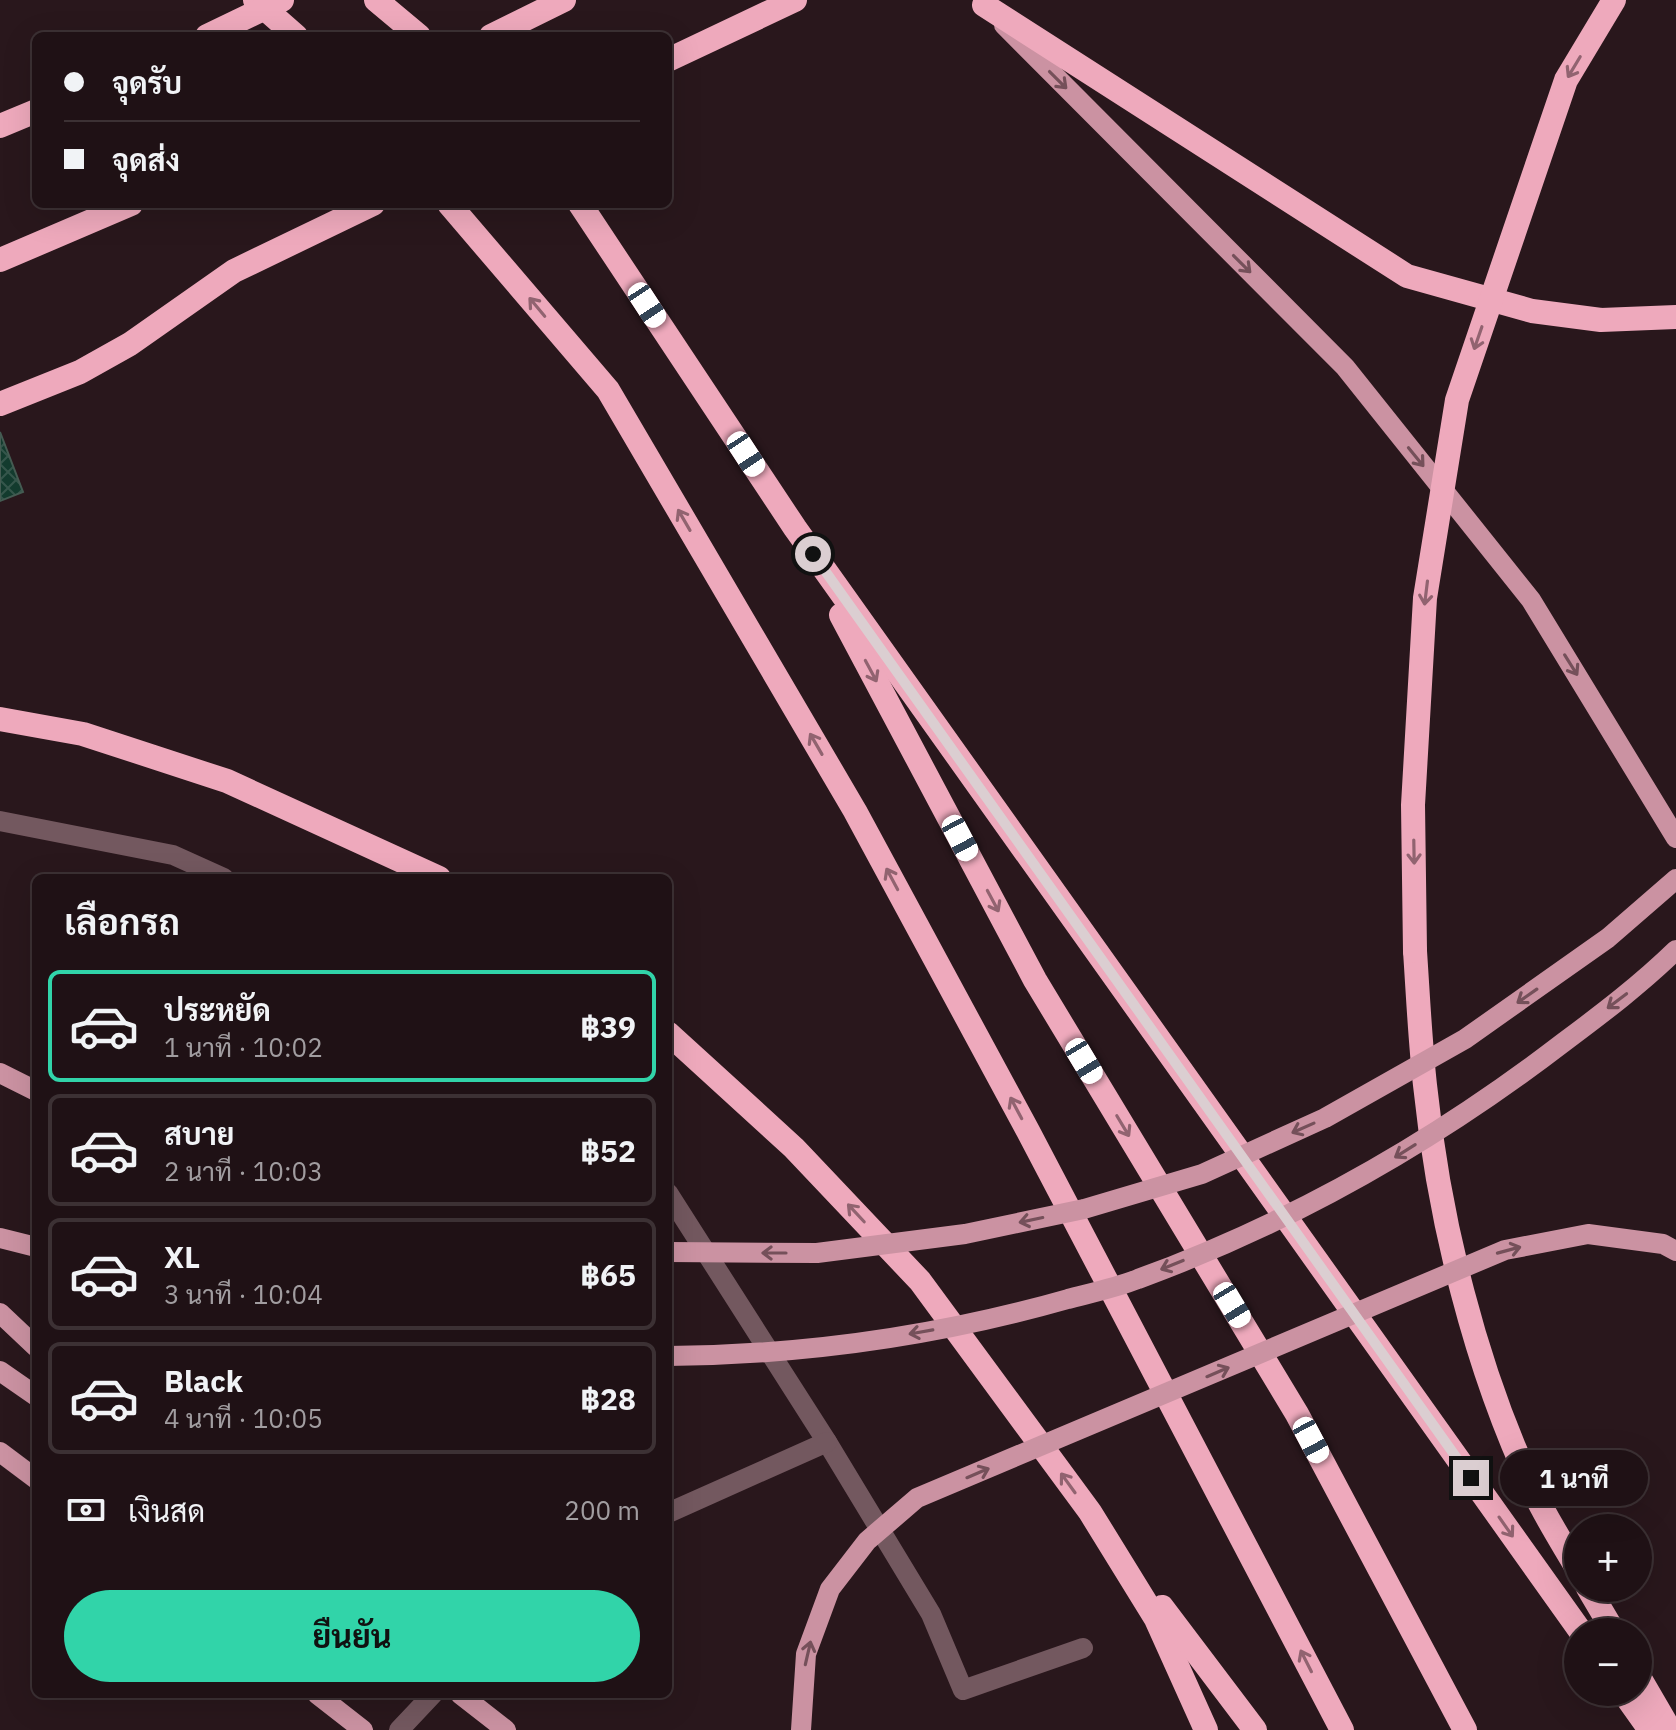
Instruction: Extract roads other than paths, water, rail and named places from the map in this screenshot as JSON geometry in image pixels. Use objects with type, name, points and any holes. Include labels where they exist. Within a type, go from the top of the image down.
[{"type":"highway","points":[[255,0],[291,32]]},
{"type":"highway","points":[[215,32],[282,0]]},
{"type":"highway","points":[[376,0],[414,32]]},
{"type":"highway","points":[[1564,1546],[1534,1493],[1507,1432],[1467,1303],[1449,1229],[1425,1086],[1415,951],[1413,805],[1425,598],[1457,400],[1566,80],[1614,0]]},
{"type":"highway","points":[[672,58],[790,2]]},
{"type":"highway","points":[[981,2],[1407,276],[1532,311],[1601,320],[1676,317]]},
{"type":"highway","points":[[499,32],[556,4]]},
{"type":"highway","points":[[0,126],[32,113]]},
{"type":"highway","points":[[0,260],[122,208]]},
{"type":"highway","points":[[0,404],[80,372],[130,344],[234,271],[365,208]]},
{"type":"highway","points":[[452,208],[608,390],[848,798],[1035,1145],[1342,1730]]},
{"type":"highway","points":[[583,208],[795,528],[1571,1618]]},
{"type":"highway","points":[[795,528],[1035,980],[1297,1414],[1465,1730]]},
{"type":"highway","points":[[0,719],[83,734],[227,781],[430,874]]},
{"type":"highway","points":[[672,1037],[794,1148],[920,1281],[1255,1730]]},
{"type":"highway","points":[[1090,1512],[1156,1619],[1206,1730]]},
{"type":"highway","points":[[1652,1699],[1670,1730]]},
{"type":"highway","points":[[1633,1706],[1650,1730]]},
{"type":"main road","points":[[981,2],[1345,367],[1531,600],[1676,838]]},
{"type":"main road","points":[[672,1252],[817,1253],[965,1234],[1084,1209],[1202,1174],[1325,1118],[1465,1039],[1608,938],[1676,879]]},
{"type":"main road","points":[[672,1356],[734,1355],[856,1344],[1010,1316],[1135,1280],[1231,1242],[1381,1166],[1499,1092],[1641,983],[1676,950]]},
{"type":"main road","points":[[0,1073],[32,1089]]},
{"type":"main road","points":[[801,1730],[806,1654],[830,1589],[867,1541],[917,1498],[1505,1250],[1588,1234],[1663,1244],[1676,1251]]},
{"type":"main road","points":[[0,1238],[32,1246]]},
{"type":"main road","points":[[0,1313],[32,1343]]},
{"type":"main road","points":[[0,1371],[32,1393]]},
{"type":"main road","points":[[0,1452],[32,1476]]},
{"type":"main road","points":[[322,1698],[363,1730]]},
{"type":"main road","points":[[465,1698],[506,1730]]},
{"type":"lane","points":[[0,821],[173,855],[215,874]]},
{"type":"lane","points":[[672,1199],[827,1442],[931,1614],[963,1690],[1083,1648]]},
{"type":"lane","points":[[672,1511],[827,1442]]},
{"type":"lane","points":[[399,1730],[429,1698]]}]
